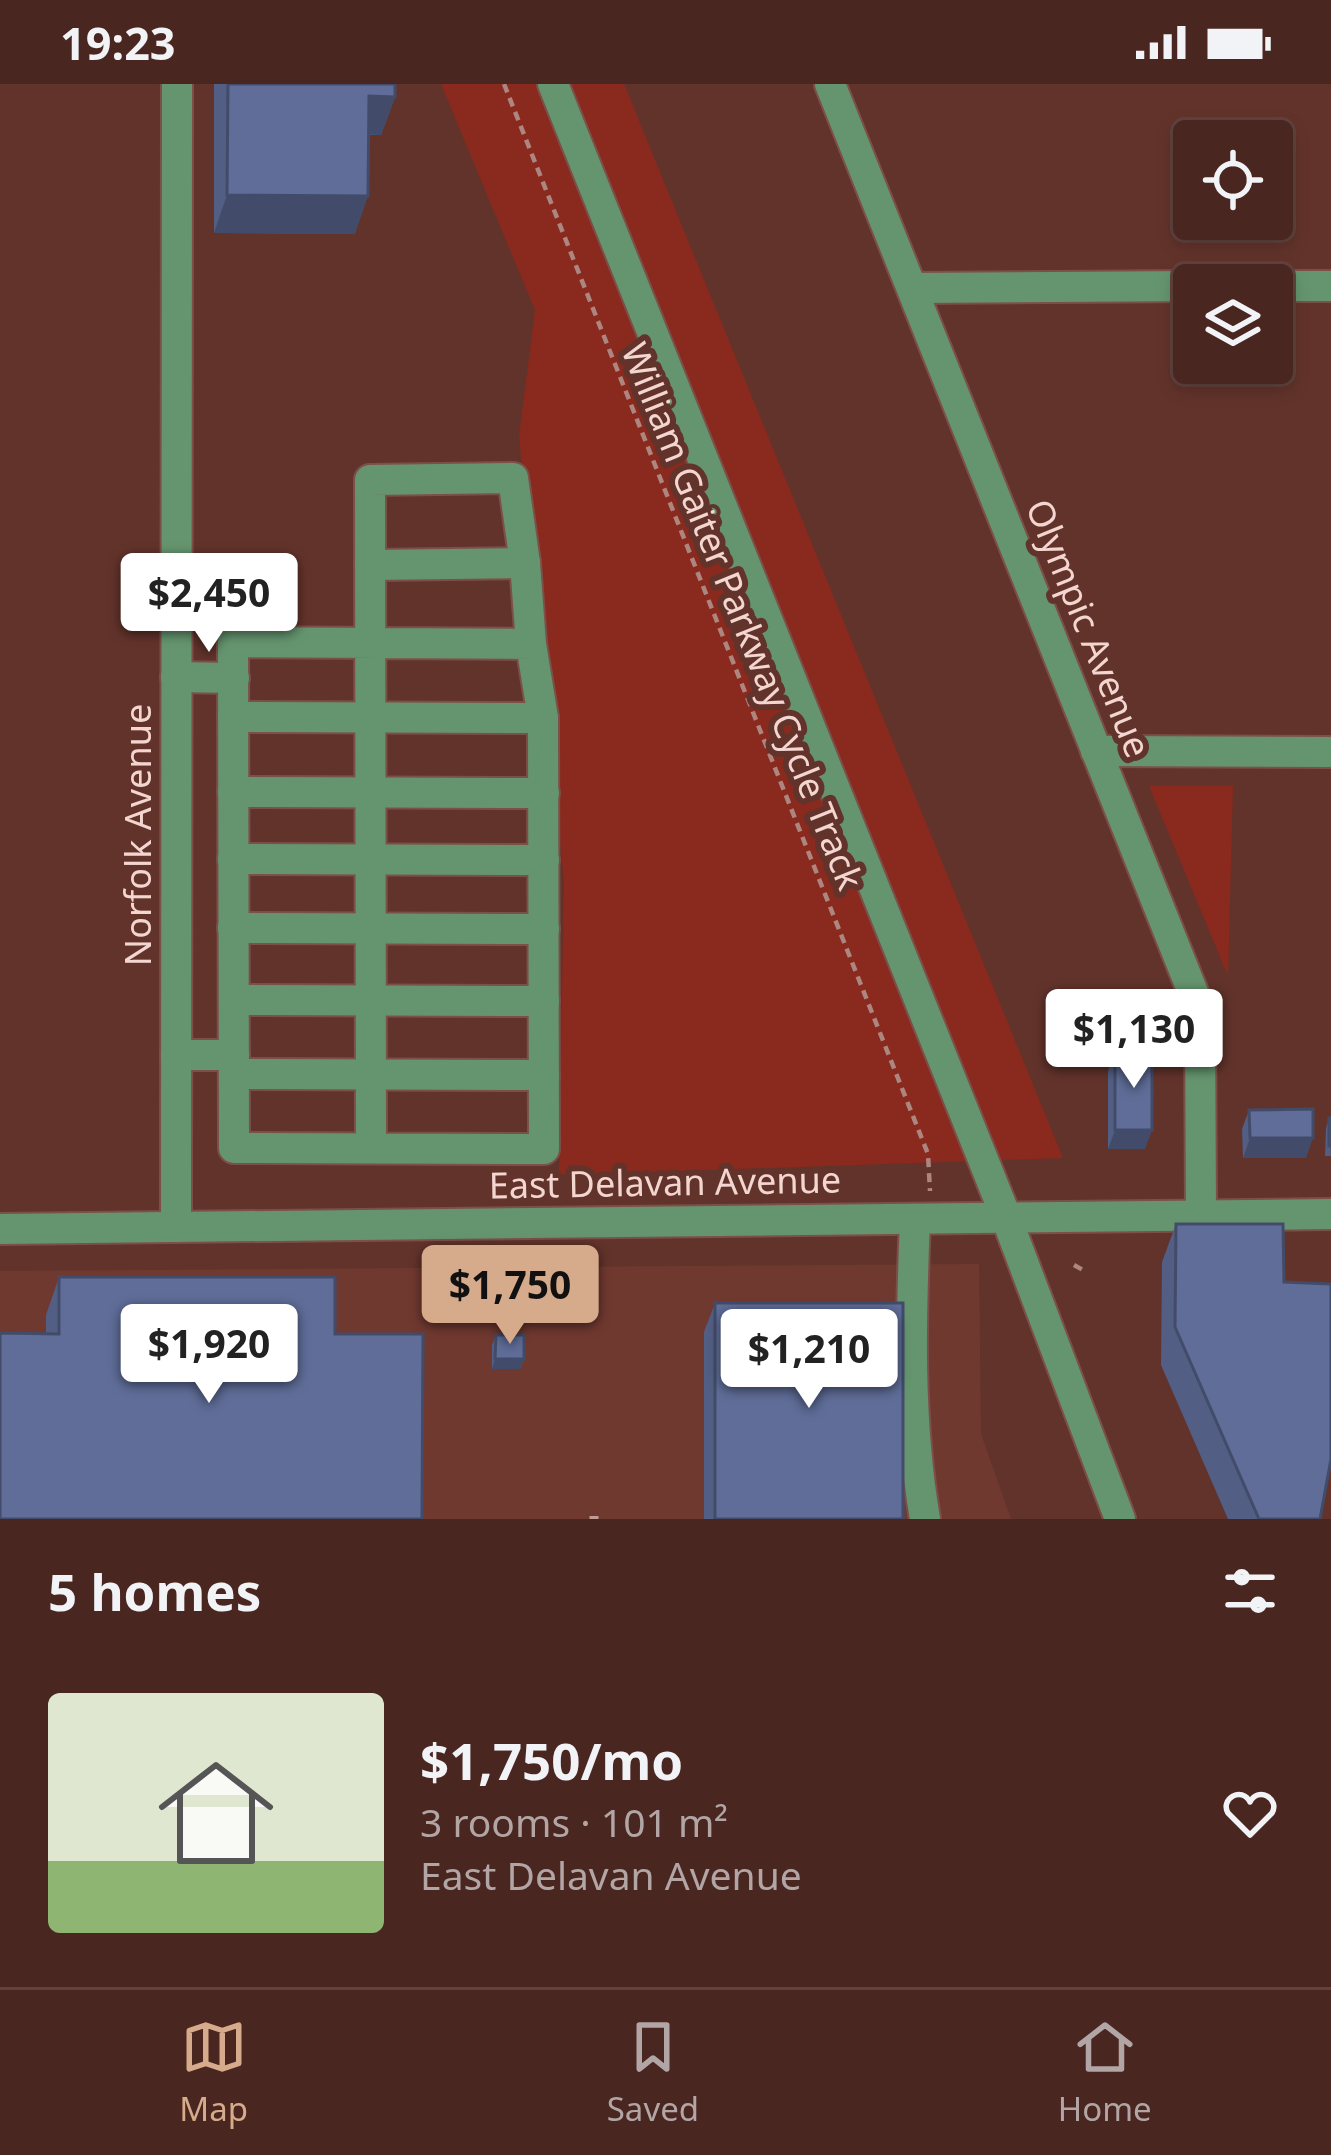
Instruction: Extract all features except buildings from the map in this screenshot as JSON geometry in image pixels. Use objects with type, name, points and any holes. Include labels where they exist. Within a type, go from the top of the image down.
[{"type":"street","name":"Norfolk Avenue","points":[[176,1227],[177,84]]},
{"type":"street","points":[[553,84],[1006,1217],[1120,1519]]},
{"type":"street","name":"Olympic Avenue","points":[[830,84],[1199,1010],[1201,1215]]},
{"type":"street","points":[[912,288],[1173,286]]},
{"type":"street","points":[[1293,286],[1331,286]]},
{"type":"street","points":[[371,1148],[370,1074],[370,642],[370,565],[370,480],[513,478],[543,718],[544,1150],[234,1148],[233,642],[370,642],[531,644]]},
{"type":"street","points":[[370,565],[525,563]]},
{"type":"street","points":[[176,677],[234,678]]},
{"type":"street","points":[[233,717],[543,718]]},
{"type":"street","points":[[1096,752],[1331,752]]},
{"type":"street","points":[[233,791],[544,793]]},
{"type":"street","points":[[233,859],[544,860]]},
{"type":"street","points":[[233,928],[544,929]]},
{"type":"street","points":[[234,1000],[544,1000]]},
{"type":"street","points":[[176,1055],[234,1065],[370,1074],[544,1075]]},
{"type":"street","name":"East Delavan Avenue","points":[[0,1229],[1331,1214]]},
{"type":"street","points":[[915,1219],[911,1327],[925,1519]]},
{"type":"path","name":"William Gaiter Parkway Cycle Track","points":[[504,84],[928,1154],[930,1169]]},
{"type":"path","points":[[1074,1265],[1083,1270]]},
{"type":"shaded area","points":[[441,84],[624,84],[1063,1158],[559,1175],[564,881],[519,437],[535,310]]},
{"type":"shaded area","points":[[1149,786],[1233,786],[1228,976]]},
{"type":"shaded area","points":[[979,1264],[981,1434],[1011,1519],[0,1519],[0,1271]]}]
